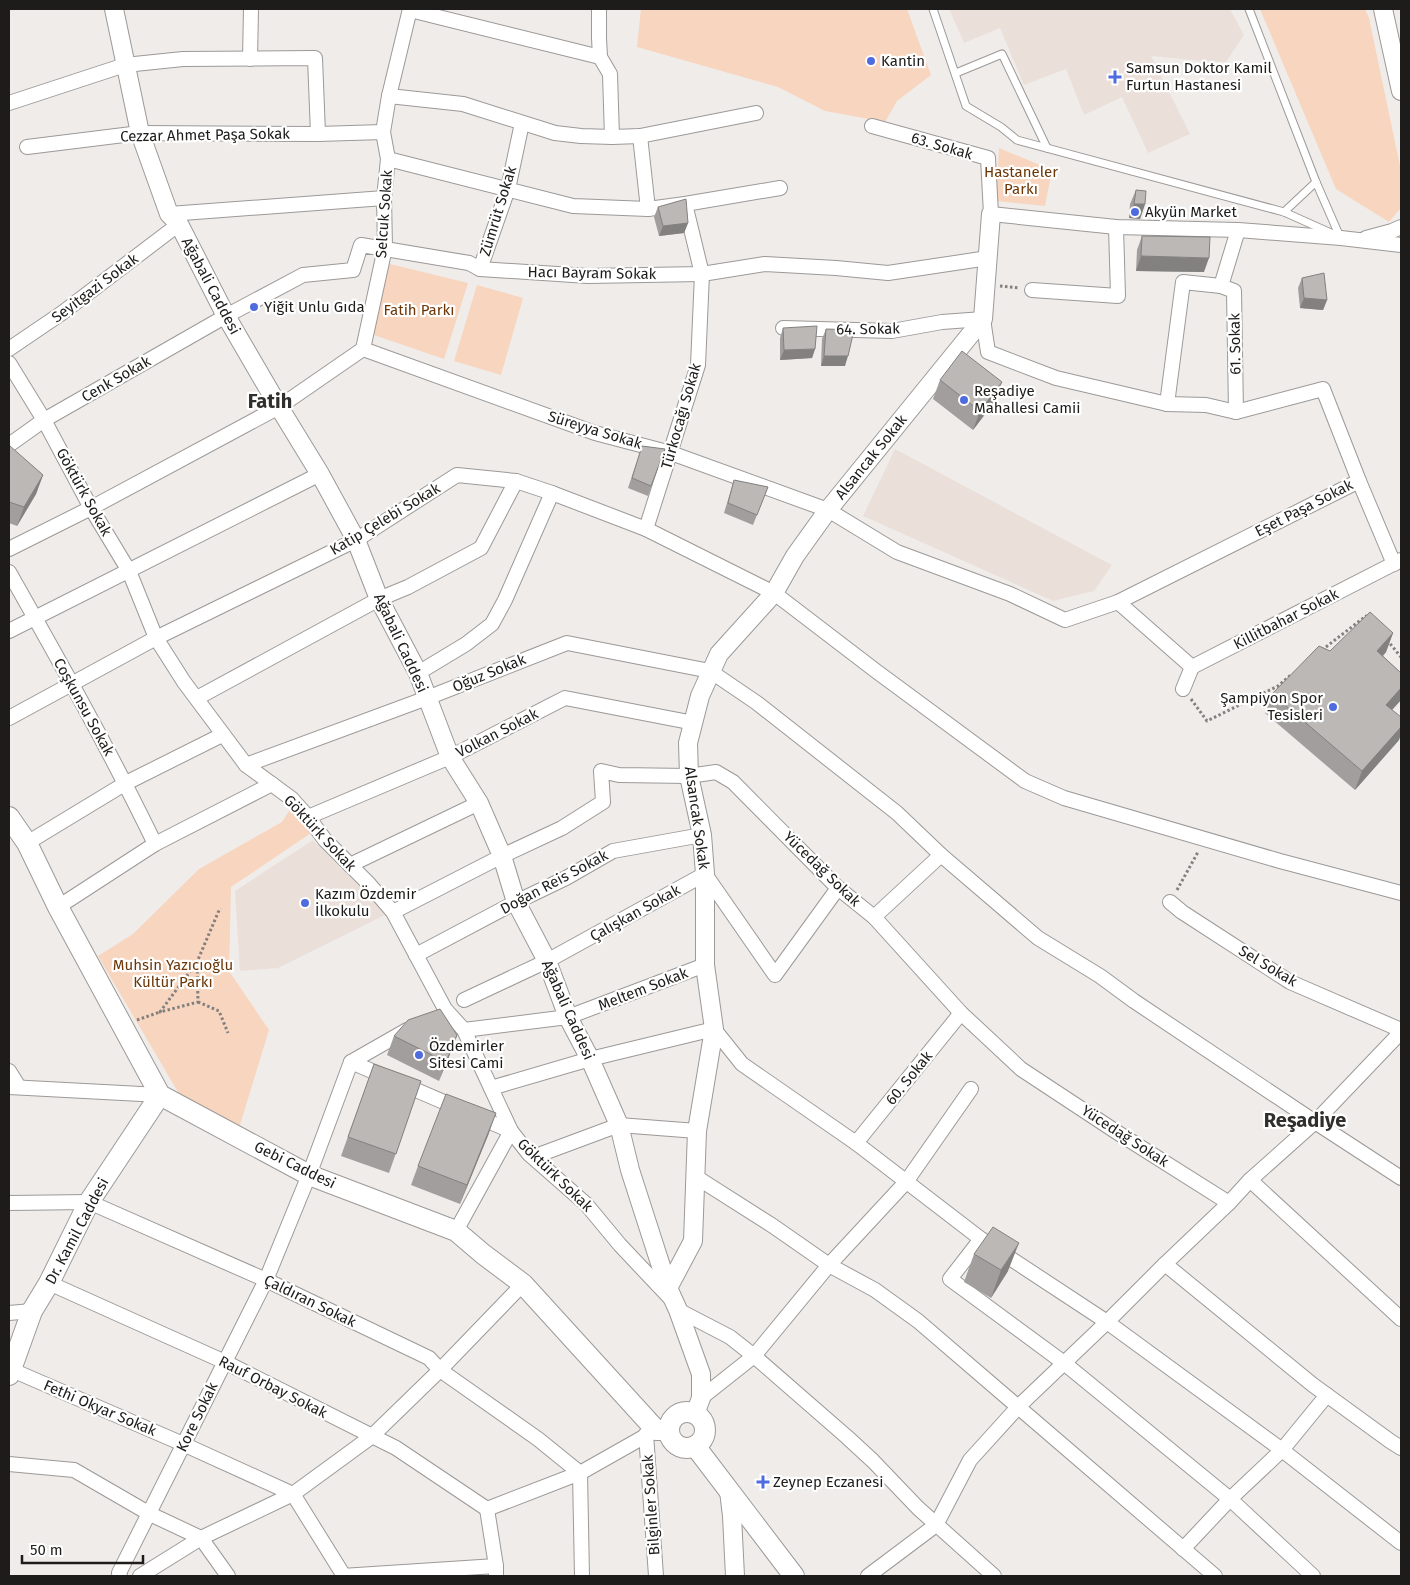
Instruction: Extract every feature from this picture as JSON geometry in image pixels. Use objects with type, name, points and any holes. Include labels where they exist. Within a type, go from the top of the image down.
[{"type":"main road","points":[[9,817],[27,844],[58,907],[160,1095]]},
{"type":"main road","name":"Gebi Caddesi","points":[[160,1095],[309,1175],[456,1231],[523,1284],[657,1431],[671,1439],[677,1446],[686,1448],[695,1446]]},
{"type":"main road","name":"Dr. Kamil Caddesi","points":[[10,1372],[32,1311],[49,1283],[89,1202],[160,1095]]},
{"type":"main road","points":[[657,1431],[673,1418],[698,1406],[705,1430],[702,1439],[695,1446],[794,1576]]},
{"type":"street","name":"Ağabali Caddesi","points":[[114,9],[140,133],[174,219],[226,316],[320,474],[356,540],[379,599],[418,673],[450,757],[479,803],[502,856],[516,902],[547,961],[568,1017],[590,1059],[619,1125],[630,1170],[668,1288]]},
{"type":"street","points":[[250,9],[250,59]]},
{"type":"street","points":[[599,9],[600,57],[610,74],[612,137]]},
{"type":"street","points":[[1383,9],[1401,91]]},
{"type":"street","points":[[410,10],[600,57]]},
{"type":"street","name":"Selcuk Sokak","points":[[362,349],[384,248],[384,198],[388,159],[383,132],[389,96],[410,10]]},
{"type":"street","points":[[9,102],[125,65],[183,59],[315,58],[318,134]]},
{"type":"street","points":[[389,96],[463,104],[555,133],[581,136],[640,136],[756,114]]},
{"type":"street","name":"Zümrüt Sokak","points":[[480,269],[508,189],[522,123]]},
{"type":"street","name":"63. Sokak","points":[[872,126],[988,158],[991,214]]},
{"type":"street","name":"Cezzar Ahmet Paşa Sokak","points":[[27,147],[140,133],[318,134],[383,132]]},
{"type":"street","points":[[640,136],[648,210]]},
{"type":"street","points":[[388,159],[573,206],[648,210],[780,188]]},
{"type":"street","points":[[174,219],[384,198]]},
{"type":"street","name":"Türkocağı Sokak","points":[[646,529],[698,365],[702,274],[685,204]]},
{"type":"street","points":[[983,319],[991,214],[1116,227],[1238,230],[1401,245]]},
{"type":"street","name":"Seyitgazi Sokak","points":[[9,349],[62,313],[174,219]]},
{"type":"street","points":[[1032,290],[1118,296],[1116,227]]},
{"type":"street","points":[[1358,240],[1401,227]]},
{"type":"street","points":[[1167,404],[1183,282],[1221,286],[1238,230]]},
{"type":"street","name":"Hacı Bayram Sokak","points":[[226,316],[303,275],[353,270],[361,245],[469,263],[480,269],[588,276],[702,274],[766,264],[888,273],[988,258]]},
{"type":"street","name":"61. Sokak","points":[[1221,286],[1234,291],[1236,412]]},
{"type":"street","name":"Cenk Sokak","points":[[9,445],[44,420],[226,316]]},
{"type":"street","name":"64. Sokak","points":[[783,328],[892,331],[942,322],[983,319]]},
{"type":"street","name":"Eşet Paşa Sokak","points":[[828,510],[897,552],[1010,594],[1065,620],[1118,602],[1359,481],[1323,389],[1236,412],[1206,405],[1167,404],[1056,378],[988,352],[983,319]]},
{"type":"street","name":"Alsancak Sokak","points":[[668,1288],[693,1240],[698,1131],[714,1029],[705,966],[705,874],[702,835],[689,776],[688,743],[700,696],[719,654],[774,593],[795,556],[828,510],[983,319]]},
{"type":"street","points":[[9,549],[92,508],[279,407],[362,349]]},
{"type":"street","name":"Süreyya Sokak","points":[[362,349],[595,432],[671,453],[828,510]]},
{"type":"street","name":"Göktürk Sokak","points":[[9,363],[44,420],[129,571],[156,638],[184,682],[246,765],[292,799],[325,840],[369,884],[393,912],[416,955],[441,1011],[464,1030],[511,1131],[533,1157],[586,1204],[678,1308]]},
{"type":"street","points":[[9,631],[320,474]]},
{"type":"street","name":"Katip Çelebi Sokak","points":[[9,718],[156,638],[356,540],[457,475],[516,481],[646,529],[774,593],[1025,781],[1064,798],[1280,861],[1401,893]]},
{"type":"street","points":[[197,698],[379,599],[408,587],[481,548],[516,481]]},
{"type":"street","points":[[1359,481],[1398,562]]},
{"type":"street","points":[[418,673],[466,644],[492,624],[505,600],[552,493]]},
{"type":"street","name":"Killitbahar Sokak","points":[[1192,667],[1398,562]]},
{"type":"street","name":"Coşkunsu Sokak","points":[[9,572],[73,684],[126,783],[155,844]]},
{"type":"street","points":[[1118,602],[1192,667],[1183,689]]},
{"type":"street","name":"Oğuz Sokak","points":[[246,765],[427,698],[567,643],[710,671]]},
{"type":"street","points":[[710,671],[757,703],[897,813],[941,855],[1038,938],[1100,976],[1134,1001],[1401,1178]]},
{"type":"street","name":"Volkan Sokak","points":[[308,817],[450,757],[565,698],[694,723]]},
{"type":"street","points":[[27,844],[126,783],[222,735]]},
{"type":"street","name":"Yücedağ Sokak","points":[[393,912],[502,856],[562,828],[603,802],[601,772],[619,775],[689,776],[716,772],[733,782],[838,888],[874,917],[961,1012],[1021,1069],[1229,1203]]},
{"type":"street","points":[[58,907],[155,844],[272,784]]},
{"type":"street","points":[[350,865],[479,803]]},
{"type":"street","name":"Doğan Reis Sokak","points":[[416,955],[566,878],[613,851],[702,835]]},
{"type":"street","points":[[874,917],[941,855]]},
{"type":"street","points":[[705,874],[775,975],[838,888]]},
{"type":"street","name":"Çalışkan Sokak","points":[[464,1000],[547,961],[705,874]]},
{"type":"street","name":"Sel Sokak","points":[[1170,902],[1182,912],[1290,982],[1401,1031]]},
{"type":"street","name":"Meltem Sokak","points":[[464,1030],[568,1017],[705,966]]},
{"type":"street","name":"60. Sokak","points":[[856,1144],[961,1012]]},
{"type":"street","points":[[309,1175],[352,1062],[420,1023]]},
{"type":"street","points":[[491,1088],[590,1059],[714,1029],[742,1064],[856,1144],[981,1240],[1107,1322],[1282,1450],[1401,1543]]},
{"type":"street","points":[[868,1576],[936,1525],[970,1460],[1018,1407],[1229,1203],[1250,1180],[1315,1122],[1401,1031]]},
{"type":"street","points":[[352,1062],[511,1131],[456,1231]]},
{"type":"street","points":[[9,1071],[14,1087],[160,1095]]},
{"type":"street","points":[[698,1406],[754,1356],[829,1265],[906,1182],[971,1089]]},
{"type":"street","points":[[533,1157],[619,1125],[698,1131]]},
{"type":"street","name":"Kore Sokak","points":[[120,1576],[119,1573],[266,1280],[309,1175]]},
{"type":"street","points":[[696,1177],[773,1226],[829,1265],[875,1290],[918,1321],[1215,1576]]},
{"type":"street","points":[[1250,1180],[1401,1319]]},
{"type":"street","name":"Çaldıran Sokak","points":[[9,1203],[89,1202],[266,1280],[429,1358],[440,1370],[538,1439],[580,1472]]},
{"type":"street","points":[[981,1240],[950,1279],[1064,1363],[1230,1499],[1313,1576]]},
{"type":"street","points":[[1165,1264],[1327,1395],[1401,1448]]},
{"type":"street","name":"Rauf Orbay Sokak","points":[[49,1283],[225,1362],[396,1448],[487,1509]]},
{"type":"street","points":[[140,1576],[202,1538],[293,1494],[372,1437],[523,1284]]},
{"type":"street","points":[[668,1288],[678,1308],[701,1374],[698,1406]]},
{"type":"street","points":[[678,1308],[730,1336],[754,1356],[847,1436],[918,1508],[994,1576]]},
{"type":"street","points":[[9,1313],[32,1311]]},
{"type":"street","name":"Fethi Okyar Sokak","points":[[10,1372],[183,1444],[293,1494]]},
{"type":"street","points":[[1183,1549],[1230,1499],[1282,1450],[1327,1395]]},
{"type":"street","points":[[293,1494],[343,1576],[496,1571],[487,1509],[580,1472],[657,1431]]},
{"type":"street","name":"Bilginler Sokak","points":[[656,1576],[657,1431]]},
{"type":"street","points":[[9,1464],[74,1470],[150,1514],[202,1538],[228,1576]]},
{"type":"street","points":[[580,1472],[582,1576]]},
{"type":"street","points":[[728,1491],[732,1516],[735,1576]]},
{"type":"lane","points":[[933,9],[966,106],[1001,127],[1017,140],[1284,212],[1340,238]]},
{"type":"lane","points":[[1250,9],[1316,182],[1340,238]]},
{"type":"lane","points":[[956,73],[1002,54],[1048,148]]},
{"type":"lane","points":[[1284,212],[1316,182]]},
{"type":"path","points":[[987,284],[1032,290]]},
{"type":"path","points":[[1322,651],[1366,616],[1372,623]]},
{"type":"path","points":[[1384,636],[1401,657]]},
{"type":"path","points":[[1183,689],[1207,721],[1278,686],[1292,674]]},
{"type":"path","points":[[1170,902],[1204,839]]},
{"type":"path","points":[[160,1012],[198,962],[220,908]]},
{"type":"path","points":[[198,962],[198,1002]]},
{"type":"path","points":[[122,1025],[198,1002],[219,1011],[228,1033]]},
{"type":"shaded area","name":"Samsun Doktor Kamil Furtun Hastanesi","points":[[949,9],[1230,9],[1244,35],[1226,62],[1151,56],[1190,134],[1148,153],[1122,97],[1084,115],[1066,69],[1024,85],[1000,28],[964,43]]},
{"type":"shaded area","points":[[895,449],[1112,565],[1094,591],[1053,601],[863,516]]},
{"type":"shaded area","name":"Kazım Özdemir İlkokulu","points":[[313,840],[387,914],[278,968],[240,971],[235,891]]},
{"type":"green space","points":[[641,9],[907,9],[931,75],[897,101],[885,122],[825,111],[778,87],[637,47]]},
{"type":"green space","points":[[1260,9],[1365,9],[1369,18],[1401,171],[1401,208],[1389,222],[1336,189]]},
{"type":"green space","name":"Hastaneler Parkı","points":[[999,148],[1052,170],[1045,206],[996,201]]},
{"type":"green space","name":"Fatih Parkı","points":[[386,263],[468,283],[444,359],[371,334]]},
{"type":"green space","points":[[477,285],[523,298],[501,375],[454,361]]},
{"type":"green space","name":"Muhsin Yazıcıoğlu Kültür Parkı","points":[[291,808],[311,833],[231,887],[229,971],[269,1030],[239,1128],[204,1113],[178,1092],[98,956],[133,934],[199,869],[282,822]]},
{"type":"building","points":[[1136,190],[1146,191],[1145,204],[1134,204]]},
{"type":"building","points":[[686,199],[688,223],[663,226],[658,207]]},
{"type":"building","points":[[1142,236],[1210,237],[1209,258],[1141,256]]},
{"type":"building","points":[[1324,273],[1327,300],[1304,298],[1302,278]]},
{"type":"building","points":[[817,326],[815,349],[784,350],[783,328]]},
{"type":"building","points":[[826,329],[854,330],[848,356],[824,356]]},
{"type":"building","points":[[962,351],[1002,382],[980,411],[940,380]]},
{"type":"building","points":[[10,446],[43,475],[24,507],[9,502]]},
{"type":"building","points":[[642,446],[665,449],[651,486],[632,478]]},
{"type":"building","points":[[734,480],[768,487],[757,515],[728,503]]},
{"type":"building","name":"Şampiyon Spor Tesisleri","points":[[1370,612],[1393,633],[1377,651],[1401,673],[1401,688],[1386,705],[1401,717],[1401,727],[1362,771],[1272,694],[1319,646],[1330,651]]},
{"type":"building","points":[[440,1009],[457,1035],[446,1062],[394,1036],[408,1020]]},
{"type":"building","points":[[374,1064],[421,1081],[396,1154],[348,1137]]},
{"type":"building","points":[[446,1094],[496,1113],[467,1185],[418,1166]]},
{"type":"building","points":[[993,1227],[1019,1243],[1001,1270],[974,1254]]},
{"type":"place","name":"Kantin","points":[[871,61]]},
{"type":"place","name":"Samsun Doktor Kamil Furtun Hastanesi","points":[[1115,77]]},
{"type":"place","name":"Akyün Market","points":[[1135,212]]},
{"type":"place","name":"Yiğit Unlu Gıda","points":[[254,307]]},
{"type":"place","name":"Reşadiye Mahallesi Camii","points":[[964,400]]},
{"type":"place","name":"Şampiyon Spor Tesisleri","points":[[1333,707]]},
{"type":"place","name":"Kazım Özdemir İlkokulu","points":[[305,903]]},
{"type":"place","name":"Özdemirler Sitesi Cami","points":[[419,1055]]},
{"type":"place","name":"Zeynep Eczanesi","points":[[763,1482]]},
{"type":"district","name":"Fatih","points":[[270,401]]},
{"type":"district","name":"Reşadiye","points":[[1305,1120]]}]
